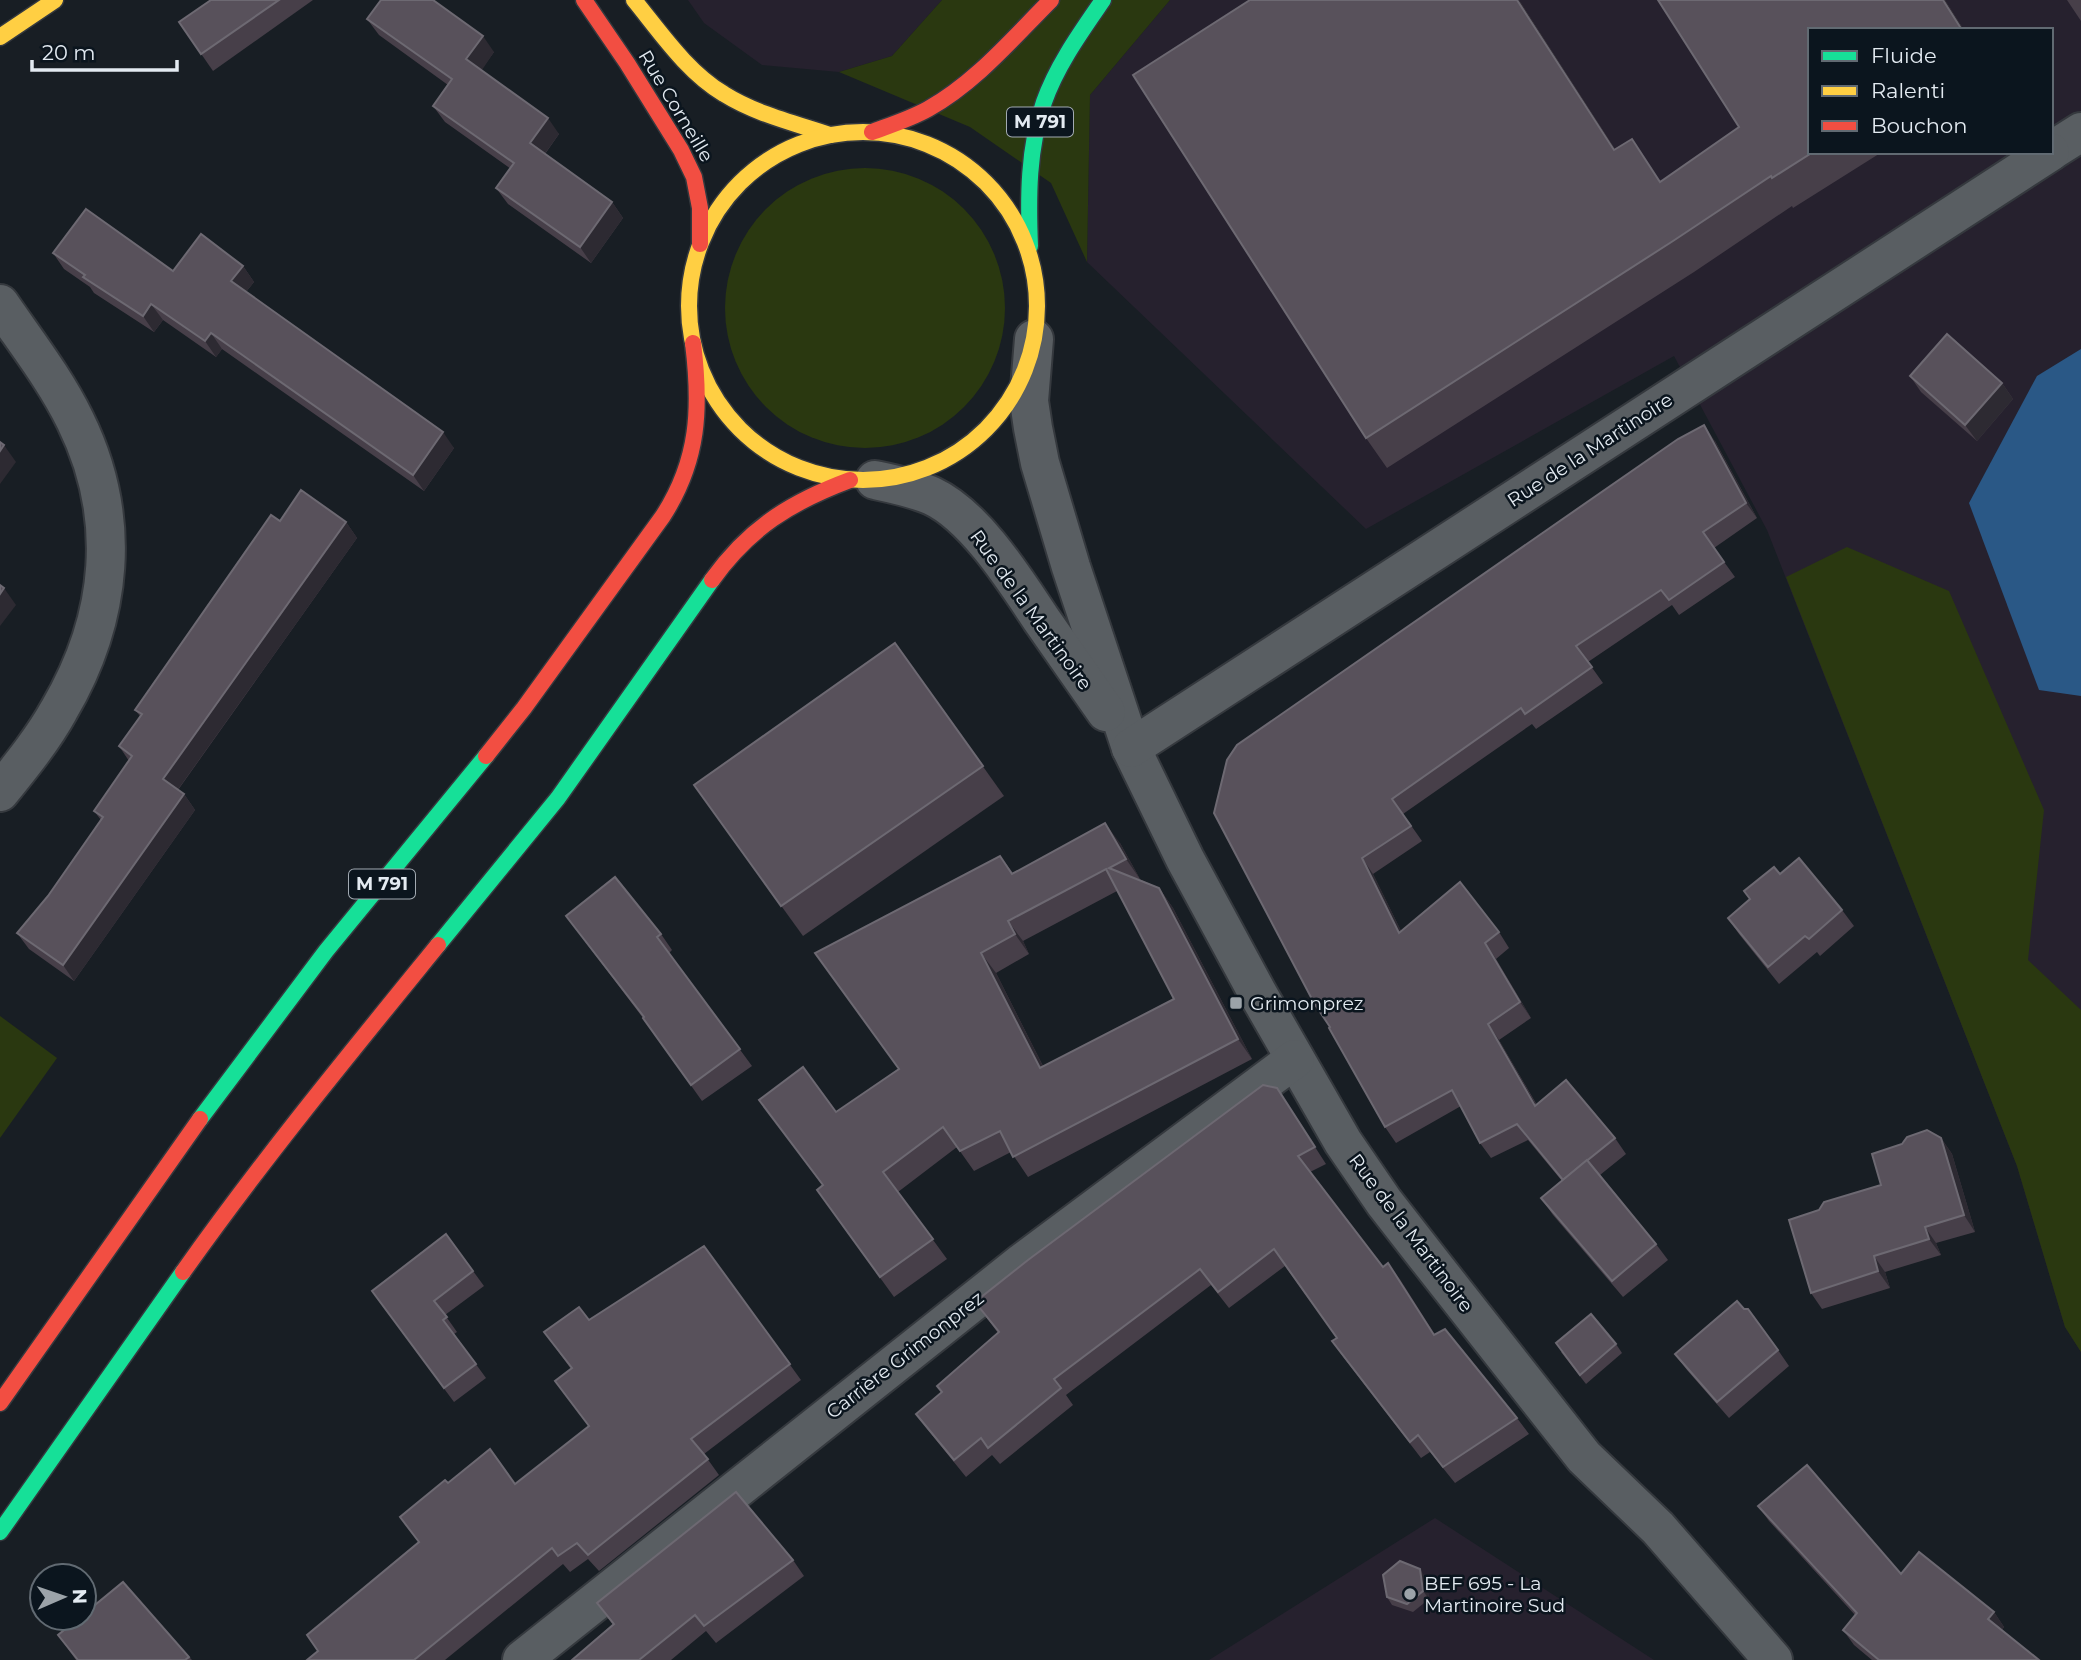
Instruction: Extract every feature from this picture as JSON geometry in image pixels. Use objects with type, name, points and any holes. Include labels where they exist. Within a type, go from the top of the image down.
[{"type":"main road","points":[[0,37],[55,0]]},
{"type":"main road","name":"Rue Corneille","points":[[584,0],[627,63],[681,150],[694,177],[700,208],[700,244]]},
{"type":"main road","name":"Rue Corneille","points":[[634,0],[700,76],[722,93],[750,108],[830,135]]},
{"type":"main road","points":[[872,132],[905,121],[957,90],[986,66],[1051,0]]},
{"type":"main road","name":"M 791","points":[[1030,259],[1029,177],[1034,142],[1045,101],[1064,63],[1103,0]]},
{"type":"main road","points":[[872,132],[899,136],[925,143],[948,155],[971,170],[991,188],[1007,209],[1030,259],[1037,312],[1034,339],[1017,387],[1004,408],[968,445],[924,470],[899,477],[862,480],[825,477],[779,459],[758,446],[739,429],[710,390],[693,343],[690,293],[693,268],[711,221],[725,200],[761,165],[794,147],[830,135],[872,132]]},
{"type":"main road","name":"M 791","points":[[0,1403],[231,1076],[326,951],[524,708],[663,516],[682,483],[695,438],[698,375],[693,343]]},
{"type":"main road","points":[[0,1532],[237,1196],[558,798],[725,562],[762,524],[789,505],[813,493],[862,480]]},
{"type":"street","name":"Rue de la Martinoire","points":[[2053,151],[2081,132]]},
{"type":"street","name":"Rue de la Martinoire","points":[[1131,748],[2048,154]]},
{"type":"street","points":[[0,304],[62,395],[89,451],[100,495],[106,551],[101,606],[83,662],[59,711],[0,792]]},
{"type":"street","name":"Rue de la Martinoire","points":[[1034,339],[1029,401],[1040,463],[1071,567],[1131,748],[1185,859],[1295,1059],[1343,1142],[1384,1202],[1568,1439],[1658,1528],[1773,1660]]},
{"type":"street","name":"Rue de la Martinoire","points":[[862,480],[911,488],[933,496],[959,514],[984,540],[1023,593],[1131,748]]},
{"type":"street","name":"Carrière Grimonprez","points":[[522,1660],[1023,1262],[1295,1059]]},
{"type":"shaded area","points":[[688,0],[942,0],[892,56],[839,72],[762,65],[704,23]]},
{"type":"shaded area","points":[[1170,0],[2081,0],[2081,1352],[2065,1327],[2017,1166],[1767,530],[1674,356],[1366,529],[1087,262],[1090,95]]},
{"type":"shaded area","points":[[1435,1518],[1654,1660],[1209,1660]]},
{"type":"green space","points":[[942,0],[1170,0],[1090,95],[1087,262],[1051,183],[970,127],[839,72],[892,56]]},
{"type":"green space","points":[[851,168],[879,168],[919,178],[931,184],[954,199],[974,219],[995,254],[1003,281],[1003,335],[995,362],[974,397],[954,417],[931,432],[906,442],[879,448],[851,448],[811,438],[799,432],[776,417],[756,397],[741,374],[731,349],[725,322],[725,294],[735,254],[741,242],[756,219],[776,199],[799,184],[824,174]]},
{"type":"green space","points":[[1847,547],[1949,591],[2044,810],[2028,960],[2081,1010],[2081,1352],[2065,1327],[2017,1166],[1786,577]]},
{"type":"green space","points":[[0,1016],[57,1058],[0,1138]]},
{"type":"water","points":[[2081,349],[2081,696],[2039,690],[1969,503],[2037,376]]},
{"type":"building","points":[[211,0],[279,0],[201,54],[179,22]]},
{"type":"building","points":[[381,0],[433,0],[483,36],[466,59],[548,118],[530,143],[612,202],[580,247],[496,188],[514,163],[433,106],[452,79],[367,19]]},
{"type":"building","points":[[1250,0],[1517,0],[1614,150],[1632,139],[1660,182],[1739,127],[1658,0],[1943,0],[1961,28],[1808,28],[1810,154],[1772,178],[1771,176],[1366,438],[1133,75]]},
{"type":"building","points":[[86,209],[173,271],[201,234],[243,266],[231,281],[443,432],[413,475],[211,333],[205,341],[151,304],[143,316],[83,277],[85,275],[53,253]]},
{"type":"building","points":[[1947,334],[2002,383],[1965,425],[1910,376]]},
{"type":"building","points":[[1704,425],[1746,503],[1703,532],[1724,562],[1669,600],[1661,590],[1576,646],[1592,667],[1525,714],[1521,708],[1392,799],[1411,826],[1362,858],[1399,933],[1460,882],[1499,932],[1485,943],[1520,1002],[1488,1024],[1535,1106],[1566,1080],[1615,1138],[1563,1180],[1517,1124],[1480,1143],[1452,1090],[1385,1127],[1314,1003],[1214,813],[1227,760],[1237,745],[1678,439]]},
{"type":"building","points":[[301,490],[346,522],[163,779],[184,794],[63,965],[17,933],[48,896],[103,817],[94,811],[132,756],[119,746],[142,714],[135,710],[271,515],[280,521]]},
{"type":"building","points":[[895,643],[983,766],[781,906],[694,785]]},
{"type":"building","points":[[1105,823],[1126,859],[1109,868],[1159,888],[1238,1039],[1013,1157],[1000,1131],[960,1151],[943,1127],[883,1172],[933,1239],[880,1277],[817,1190],[823,1185],[759,1100],[803,1067],[836,1112],[899,1069],[815,953],[1000,856],[1012,874]],"holes":[[[1106,869],[1174,999],[1040,1068],[981,953],[1015,934],[1008,921]]]},
{"type":"building","points":[[1799,858],[1842,910],[1809,939],[1805,936],[1768,967],[1728,918],[1750,899],[1744,891],[1774,867],[1780,874]]},
{"type":"building","points":[[615,877],[661,934],[657,937],[740,1049],[691,1085],[644,1017],[566,916]]},
{"type":"building","points":[[1263,1085],[1277,1088],[1315,1147],[1298,1156],[1383,1267],[1388,1263],[1434,1335],[1445,1329],[1517,1418],[1443,1467],[1418,1435],[1410,1442],[1332,1341],[1337,1338],[1274,1249],[1218,1292],[1200,1269],[1054,1379],[1061,1388],[988,1448],[981,1438],[954,1460],[916,1414],[942,1392],[937,1386],[999,1332],[975,1302]]},
{"type":"building","points":[[1927,1130],[1941,1138],[1964,1215],[1925,1227],[1929,1239],[1874,1256],[1878,1271],[1811,1293],[1789,1220],[1819,1210],[1824,1202],[1881,1185],[1872,1154],[1902,1144],[1907,1137]]},
{"type":"building","points":[[1587,1160],[1656,1244],[1612,1281],[1541,1198]]},
{"type":"building","points":[[446,1234],[473,1271],[434,1301],[447,1317],[443,1320],[476,1364],[444,1388],[372,1291]]},
{"type":"building","points":[[704,1246],[790,1364],[691,1439],[708,1459],[588,1555],[577,1543],[558,1556],[552,1548],[414,1660],[307,1660],[318,1651],[307,1635],[419,1542],[400,1517],[445,1480],[448,1483],[490,1449],[515,1484],[589,1426],[555,1381],[572,1368],[544,1332],[579,1307],[589,1320]]},
{"type":"building","points":[[1737,1301],[1744,1309],[1748,1309],[1778,1350],[1717,1402],[1675,1354]]},
{"type":"building","points":[[1591,1314],[1616,1344],[1580,1375],[1556,1343]]},
{"type":"building","points":[[1807,1465],[1901,1574],[1919,1552],[1994,1612],[1988,1619],[2039,1660],[1879,1660],[1843,1630],[1857,1613],[1758,1506]]},
{"type":"building","points":[[736,1492],[793,1560],[704,1626],[695,1615],[639,1660],[572,1660],[614,1624],[597,1603]]},
{"type":"building","name":"BEF 695 - La Martinoire Sud","points":[[1400,1561],[1420,1569],[1423,1591],[1407,1604],[1387,1597],[1383,1575]]},
{"type":"building","points":[[123,1582],[189,1657],[185,1660],[78,1660],[58,1635],[62,1632],[98,1632],[98,1603]]},
{"type":"traffic: fast","points":[[1030,246],[1030,173],[1044,102],[1063,62],[1103,0]]},
{"type":"traffic: fast","points":[[438,945],[558,798],[712,580]]},
{"type":"traffic: fast","points":[[200,1119],[326,951],[486,756]]},
{"type":"traffic: fast","points":[[0,1532],[183,1272]]},
{"type":"traffic: slow","points":[[0,37],[55,0]]},
{"type":"traffic: slow","points":[[634,0],[675,51],[698,75],[724,94],[776,118],[830,135]]},
{"type":"traffic: slow","points":[[863,132],[897,136],[930,145],[960,161],[986,183],[1008,209],[1024,239],[1033,272],[1037,306],[1033,340],[1024,373],[1008,403],[986,429],[960,451],[930,467],[897,476],[863,480],[829,476],[796,467],[766,451],[740,429],[718,403],[702,373],[693,340],[689,306],[693,272],[702,239],[718,209],[740,183],[766,161],[796,145],[829,136],[863,132]]},
{"type":"traffic: jam","points":[[584,0],[627,63],[681,150],[694,177],[700,208],[700,244]]},
{"type":"traffic: jam","points":[[872,132],[921,113],[962,86],[993,59],[1051,0]]},
{"type":"traffic: jam","points":[[486,756],[524,708],[663,516],[675,495],[690,454],[697,412],[693,343]]},
{"type":"traffic: jam","points":[[712,580],[756,531],[790,508],[850,480]]},
{"type":"traffic: jam","points":[[183,1272],[276,1147],[438,945]]},
{"type":"traffic: jam","points":[[0,1403],[200,1119]]},
{"type":"place","name":"Grimonprez","points":[[1236,1003]]},
{"type":"place","name":"BEF 695 - La Martinoire Sud","points":[[1410,1594]]}]
